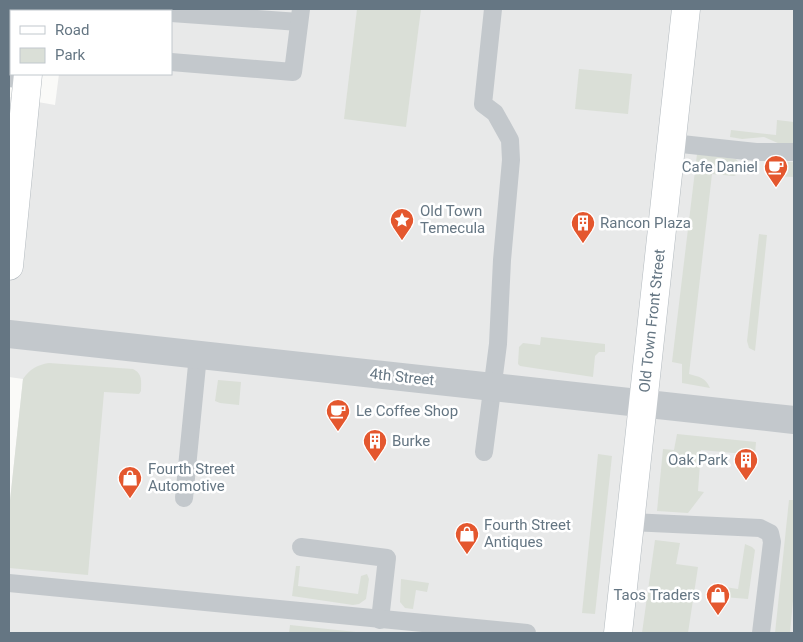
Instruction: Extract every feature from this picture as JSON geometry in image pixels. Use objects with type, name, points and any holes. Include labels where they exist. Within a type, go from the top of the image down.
[{"type":"main road","name":"Old Town Front Street","points":[[618,633],[686,9]]},
{"type":"main road","points":[[9,266],[16,125],[21,77]]},
{"type":"street","name":"4th Street","points":[[9,334],[794,420]]},
{"type":"lane","points":[[119,9],[136,10]]},
{"type":"lane","points":[[484,452],[498,344],[502,260],[511,160],[510,140],[495,113],[483,104],[493,9]]},
{"type":"lane","points":[[172,13],[300,15],[293,72],[172,62]]},
{"type":"lane","points":[[672,143],[756,152],[794,152]]},
{"type":"lane","points":[[184,498],[198,355]]},
{"type":"lane","points":[[630,522],[760,528],[770,533],[772,542],[761,633]]},
{"type":"lane","points":[[301,547],[387,558],[380,620]]},
{"type":"lane","points":[[9,583],[380,620],[420,628],[527,633]]},
{"type":"shaded area","name":"Old Town Temecula","points":[[794,9],[794,633],[9,633],[9,510],[23,379],[9,377],[9,97],[55,105],[59,75],[172,75],[172,10],[65,10]]},
{"type":"green space","points":[[357,9],[421,9],[406,127],[344,119]]},
{"type":"green space","points":[[579,69],[632,74],[628,114],[575,109]]},
{"type":"green space","points":[[777,120],[794,122],[794,143],[780,144],[764,137],[742,139],[730,137],[731,130],[776,135]]},
{"type":"green space","points":[[697,154],[736,159],[740,164],[738,174],[734,176],[712,174],[689,374],[704,380],[710,388],[682,383],[682,364],[672,362]]},
{"type":"green space","points":[[777,162],[794,162],[794,177],[773,176]]},
{"type":"green space","points":[[759,234],[767,235],[755,351],[749,348],[747,341]]},
{"type":"green space","points":[[541,337],[605,344],[605,352],[599,352],[595,356],[593,377],[520,366],[518,364],[519,347],[523,343],[540,345]]},
{"type":"green space","points":[[49,363],[133,369],[141,378],[141,391],[139,394],[104,392],[88,575],[9,568],[9,510],[23,379],[34,368]]},
{"type":"green space","points":[[218,380],[241,382],[239,405],[215,401]]},
{"type":"green space","points":[[677,434],[756,442],[755,455],[701,450],[698,491],[704,492],[688,513],[657,511],[663,449],[674,450]]},
{"type":"green space","points":[[598,454],[612,456],[595,614],[582,613]]},
{"type":"green space","points":[[789,500],[794,500],[794,590],[790,633],[775,633]]},
{"type":"green space","points":[[655,540],[680,543],[676,564],[698,567],[688,633],[642,633]]},
{"type":"green space","points":[[745,544],[755,550],[748,599],[724,597],[725,587],[738,589]]},
{"type":"green space","points":[[296,566],[300,566],[298,586],[358,594],[361,576],[367,574],[369,579],[366,599],[359,604],[353,605],[292,596]]},
{"type":"green space","points":[[401,579],[429,583],[427,592],[416,590],[413,609],[405,608],[400,602]]},
{"type":"green space","points":[[290,625],[356,632],[357,633],[289,633]]},
{"type":"place","name":"Cafe Daniel","points":[[776,188]]},
{"type":"place","name":"Old Town Temecula","points":[[402,241]]},
{"type":"place","name":"Rancon Plaza","points":[[583,244]]},
{"type":"place","name":"Le Coffee Shop","points":[[338,432]]},
{"type":"place","name":"Burke","points":[[375,462]]},
{"type":"place","name":"Oak Park","points":[[746,481]]},
{"type":"place","name":"Fourth Street Automotive","points":[[130,499]]},
{"type":"place","name":"Fourth Street Antiques","points":[[467,555]]},
{"type":"place","name":"Taos Traders","points":[[718,616]]}]
